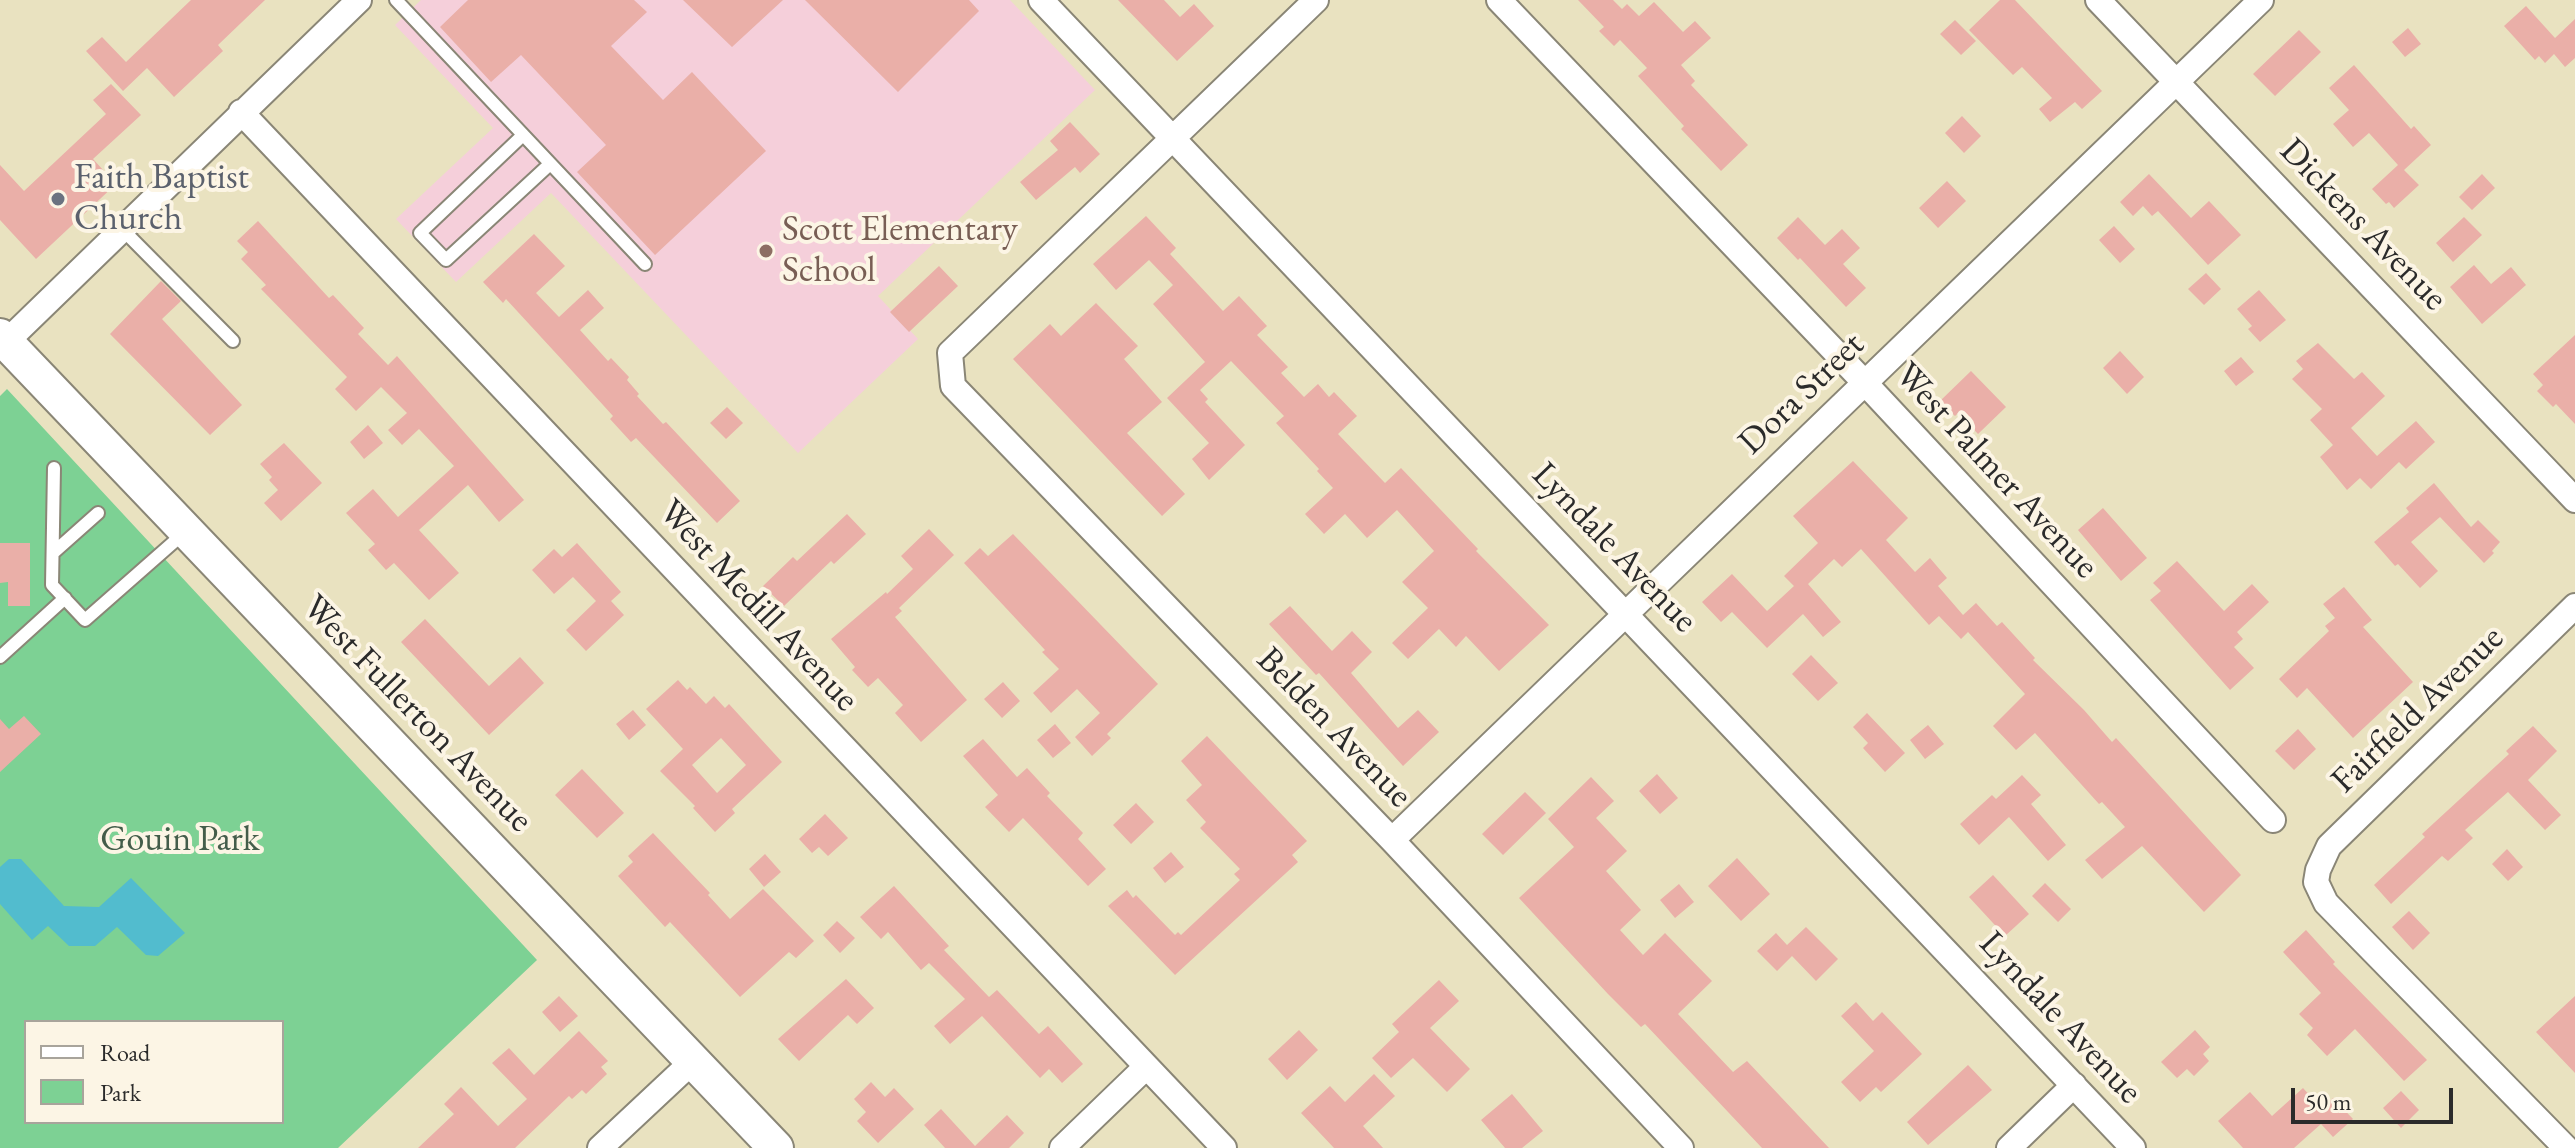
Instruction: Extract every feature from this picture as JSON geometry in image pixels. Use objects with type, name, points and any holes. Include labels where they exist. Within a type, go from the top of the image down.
[{"type":"street","points":[[2,342],[359,0]]},
{"type":"street","name":"Lyndale Avenue","points":[[1041,0],[2133,1148]]},
{"type":"street","points":[[1173,139],[1316,0]]},
{"type":"street","name":"West Palmer Avenue","points":[[1499,0],[1865,383],[2273,820]]},
{"type":"street","name":"Dickens Avenue","points":[[2098,0],[2575,500]]},
{"type":"street","name":"Dora Street","points":[[1392,840],[2261,0]]},
{"type":"street","name":"West Medill Avenue","points":[[241,112],[1224,1148]]},
{"type":"street","name":"Belden Avenue","points":[[1173,139],[950,353],[953,386],[1392,840],[1681,1148]]},
{"type":"street","name":"West Fullerton Avenue","points":[[2,342],[187,531],[776,1148]]},
{"type":"street","name":"Fairfield Avenue","points":[[2566,1148],[2326,903],[2316,882],[2329,846],[2575,606]]},
{"type":"street","points":[[600,1148],[693,1061]]},
{"type":"street","points":[[1062,1148],[1146,1067]]},
{"type":"street","points":[[2009,1148],[2074,1085]]},
{"type":"lane","points":[[396,0],[645,264]]},
{"type":"lane","points":[[523,135],[420,233],[446,260],[550,164]]},
{"type":"lane","points":[[122,229],[233,341]]},
{"type":"lane","points":[[54,468],[52,585],[85,620],[187,531]]},
{"type":"lane","points":[[53,553],[98,513]]},
{"type":"lane","points":[[0,657],[65,598]]},
{"type":"shaded area","name":"Scott Elementary School","points":[[421,0],[1010,0],[1095,90],[878,296],[918,339],[798,453],[551,193],[456,282],[396,219],[493,128],[395,25]]},
{"type":"green space","name":"Gouin Park","points":[[7,389],[537,960],[338,1148],[0,1148],[0,396]]},
{"type":"water","points":[[9,859],[21,859],[64,906],[99,907],[131,878],[185,933],[158,956],[146,955],[117,927],[95,946],[69,946],[48,926],[32,940],[0,904],[0,867]]},
{"type":"building","points":[[191,0],[265,0],[218,45],[223,51],[174,97],[147,68],[123,91],[86,51],[102,37],[126,62]]},
{"type":"building","points":[[468,0],[634,0],[647,12],[611,46],[663,100],[692,72],[766,151],[655,255],[577,172],[606,145],[521,55],[491,82],[440,27]]},
{"type":"building","points":[[683,0],[783,0],[732,47]]},
{"type":"building","points":[[805,0],[969,0],[979,11],[898,92]]},
{"type":"building","points":[[1118,0],[1164,0],[1180,17],[1194,4],[1214,26],[1177,61]]},
{"type":"building","points":[[1578,0],[1613,0],[1622,9],[1627,4],[1639,16],[1654,2],[1683,32],[1695,21],[1711,38],[1681,65],[1695,81],[1691,85],[1748,145],[1721,171],[1681,129],[1684,126],[1638,76],[1647,68],[1620,40],[1614,46],[1599,31],[1604,27]]},
{"type":"building","points":[[2000,0],[2015,0],[2102,91],[2082,109],[2075,102],[2050,122],[2039,109],[2052,98],[2022,67],[2013,75],[1969,30]]},
{"type":"building","points":[[2526,6],[2555,38],[2575,19],[2575,58],[2565,67],[2554,54],[2545,63],[2539,56],[2535,60],[2504,26]]},
{"type":"building","points":[[1955,20],[1976,41],[1961,55],[1940,34]]},
{"type":"building","points":[[2408,28],[2421,44],[2405,57],[2392,42]]},
{"type":"building","points":[[2299,30],[2321,52],[2275,96],[2253,74]]},
{"type":"building","points":[[2354,65],[2411,129],[2414,126],[2431,145],[2404,170],[2419,185],[2394,208],[2372,189],[2398,165],[2369,133],[2353,147],[2333,124],[2349,110],[2329,88]]},
{"type":"building","name":"Faith Baptist Church","points":[[111,84],[141,115],[93,159],[116,184],[36,259],[0,220],[0,165],[24,191],[106,114],[93,100]]},
{"type":"building","points":[[1962,116],[1981,136],[1964,153],[1945,133]]},
{"type":"building","points":[[1070,122],[1100,154],[1080,173],[1075,167],[1036,200],[1020,182],[1058,150],[1050,141]]},
{"type":"building","points":[[2149,174],[2191,218],[2209,201],[2241,235],[2208,265],[2158,211],[2152,216],[2143,206],[2133,216],[2120,202]]},
{"type":"building","points":[[2482,174],[2495,188],[2472,210],[2459,197]]},
{"type":"building","points":[[1947,181],[1966,201],[1938,228],[1919,208]]},
{"type":"building","points":[[1146,216],[1176,248],[1170,254],[1223,311],[1239,296],[1267,326],[1257,335],[1288,367],[1281,373],[1304,397],[1318,384],[1329,397],[1334,392],[1357,416],[1338,434],[1385,483],[1401,468],[1549,625],[1499,671],[1466,636],[1456,647],[1439,629],[1408,659],[1392,643],[1428,608],[1402,582],[1434,551],[1397,510],[1367,538],[1345,514],[1324,534],[1305,514],[1333,488],[1276,423],[1284,416],[1231,361],[1200,390],[1208,399],[1205,402],[1245,445],[1209,480],[1192,459],[1209,443],[1167,398],[1205,362],[1153,304],[1173,285],[1149,260],[1116,290],[1093,264]]},
{"type":"building","points":[[1798,217],[1825,245],[1842,229],[1860,248],[1843,264],[1866,288],[1846,307],[1777,238]]},
{"type":"building","points":[[2464,217],[2482,235],[2453,262],[2436,243]]},
{"type":"building","points":[[258,221],[329,298],[333,295],[364,328],[358,334],[388,365],[397,356],[524,500],[499,522],[468,485],[419,530],[459,573],[429,600],[394,563],[386,570],[368,550],[375,544],[346,513],[373,489],[398,517],[454,466],[419,429],[402,445],[388,430],[407,413],[381,387],[356,411],[335,389],[347,377],[261,289],[266,285],[241,259],[248,252],[237,241]]},
{"type":"building","points":[[2114,226],[2135,249],[2120,263],[2099,240]]},
{"type":"building","points":[[534,234],[565,266],[536,293],[559,317],[588,290],[604,308],[580,330],[608,361],[611,358],[629,377],[627,380],[639,394],[637,396],[663,424],[666,422],[740,501],[717,523],[636,438],[631,442],[610,419],[613,416],[506,299],[503,303],[483,282]]},
{"type":"building","points":[[2474,265],[2491,284],[2511,267],[2526,285],[2482,324],[2450,287]]},
{"type":"building","points":[[939,266],[958,286],[909,332],[890,312]]},
{"type":"building","points":[[2206,273],[2221,289],[2204,305],[2188,289]]},
{"type":"building","points":[[161,281],[181,301],[162,319],[242,405],[210,435],[110,334]]},
{"type":"building","points":[[2259,290],[2286,320],[2260,342],[2248,329],[2252,326],[2237,309]]},
{"type":"building","points":[[1096,303],[1138,346],[1124,359],[1162,402],[1127,433],[1185,494],[1162,516],[1013,359],[1050,324],[1061,336]]},
{"type":"building","points":[[2575,335],[2575,424],[2556,404],[2553,407],[2537,391],[2543,385],[2533,374]]},
{"type":"building","points":[[2318,343],[2354,379],[2362,372],[2385,396],[2351,428],[2377,456],[2416,421],[2435,442],[2406,469],[2399,462],[2371,489],[2360,478],[2347,490],[2320,457],[2333,445],[2310,420],[2322,409],[2292,379],[2303,369],[2296,361]]},
{"type":"building","points":[[2120,351],[2144,377],[2127,394],[2103,368]]},
{"type":"building","points":[[2241,357],[2254,372],[2236,386],[2224,371]]},
{"type":"building","points":[[1971,371],[2006,407],[1978,434],[1958,413],[1955,416],[1940,401]]},
{"type":"building","points":[[727,407],[743,423],[726,439],[710,423]]},
{"type":"building","points":[[368,425],[383,443],[364,459],[350,442]]},
{"type":"building","points":[[284,443],[322,483],[281,521],[264,503],[278,490],[269,480],[272,477],[260,464]]},
{"type":"building","points":[[1853,461],[1908,518],[1886,540],[1915,572],[1930,558],[1947,578],[1938,586],[1963,615],[1976,603],[1997,626],[2002,622],[2035,658],[2033,660],[2112,742],[2116,738],[2241,875],[2204,912],[2142,846],[2102,879],[2085,860],[2125,827],[2102,802],[2099,804],[2035,733],[2016,750],[1993,726],[2025,694],[1968,632],[1961,639],[1939,616],[1929,625],[1861,549],[1842,567],[1834,559],[1808,584],[1841,622],[1823,637],[1803,614],[1767,648],[1732,612],[1721,622],[1702,602],[1732,574],[1767,611],[1794,586],[1784,576],[1818,543],[1793,516]]},
{"type":"building","points":[[2434,483],[2471,527],[2478,520],[2500,542],[2484,563],[2440,517],[2411,542],[2438,571],[2420,588],[2374,542],[2409,512],[2406,508]]},
{"type":"building","points":[[2103,508],[2147,558],[2121,581],[2078,530]]},
{"type":"building","points":[[847,514],[866,534],[834,564],[831,561],[784,606],[763,586],[793,557],[797,561]]},
{"type":"building","points":[[929,529],[954,555],[899,608],[902,611],[895,617],[967,700],[921,742],[895,713],[903,705],[878,678],[868,687],[831,639],[913,569],[901,556]]},
{"type":"building","points":[[1013,534],[1158,684],[1107,734],[1111,738],[1092,756],[1075,737],[1100,713],[1077,689],[1051,713],[1033,693],[1059,669],[964,563],[980,548],[988,556]]},
{"type":"building","points":[[0,543],[30,543],[30,606],[8,606],[8,582],[0,583]]},
{"type":"building","points":[[577,543],[621,592],[611,601],[624,615],[586,651],[566,630],[596,601],[573,577],[554,594],[532,570],[554,549],[562,557]]},
{"type":"building","points":[[2177,561],[2224,611],[2252,584],[2269,602],[2237,632],[2243,639],[2234,647],[2254,668],[2230,690],[2150,600],[2161,591],[2153,583]]},
{"type":"building","points":[[2344,587],[2372,620],[2363,627],[2413,682],[2353,738],[2307,688],[2297,698],[2279,679],[2329,631],[2325,626],[2335,618],[2323,604]]},
{"type":"building","points":[[1290,606],[1332,651],[1352,631],[1372,652],[1351,673],[1398,728],[1418,710],[1439,732],[1403,766],[1319,673],[1316,675],[1269,624]]},
{"type":"building","points":[[425,619],[489,686],[520,657],[544,683],[489,735],[401,642]]},
{"type":"building","points":[[1811,655],[1838,683],[1818,701],[1792,674]]},
{"type":"building","points":[[678,680],[687,690],[690,687],[706,704],[714,696],[725,708],[729,704],[782,762],[732,809],[735,813],[715,832],[693,808],[695,806],[660,771],[683,749],[646,709]],"holes":[[[721,738],[746,765],[717,793],[692,765]]]},
{"type":"building","points":[[1003,682],[1020,701],[1002,718],[984,699]]},
{"type":"building","points":[[633,710],[646,725],[629,740],[616,724]]},
{"type":"building","points":[[1867,713],[1905,753],[1885,772],[1863,748],[1868,743],[1853,727]]},
{"type":"building","points":[[24,716],[41,734],[0,772],[0,719],[9,729]]},
{"type":"building","points":[[1055,724],[1071,743],[1053,758],[1037,740]]},
{"type":"building","points":[[1928,725],[1944,744],[1925,759],[1910,740]]},
{"type":"building","points":[[2533,726],[2557,751],[2528,780],[2561,815],[2545,830],[2508,792],[2465,830],[2473,838],[2448,861],[2442,856],[2391,904],[2374,885],[2425,837],[2422,834],[2509,754],[2506,751]]},
{"type":"building","points":[[2298,729],[2316,749],[2294,770],[2275,751]]},
{"type":"building","points":[[1207,736],[1307,841],[1292,855],[1298,862],[1175,975],[1108,906],[1127,890],[1133,898],[1136,895],[1175,935],[1178,932],[1181,935],[1240,880],[1234,874],[1240,869],[1200,828],[1206,822],[1186,800],[1202,785],[1181,761]]},
{"type":"building","points":[[983,739],[1017,777],[1027,768],[1050,793],[1047,796],[1083,833],[1078,839],[1106,869],[1088,886],[1023,818],[1009,832],[985,807],[998,795],[963,756]]},
{"type":"building","points":[[582,769],[624,813],[597,838],[555,795]]},
{"type":"building","points":[[1657,774],[1678,798],[1660,814],[1639,791]]},
{"type":"building","points":[[2022,775],[2041,795],[2031,804],[2066,845],[2048,861],[2009,817],[1979,845],[1960,824],[1992,795],[1996,799]]},
{"type":"building","points":[[1591,777],[1614,801],[1596,818],[1627,851],[1606,871],[1641,910],[1620,930],[1643,955],[1665,933],[1712,981],[1678,1014],[1733,1072],[1747,1061],[1829,1148],[1762,1148],[1645,1024],[1641,1027],[1608,994],[1519,898],[1574,847],[1548,819]]},
{"type":"building","points":[[1525,792],[1546,813],[1503,855],[1482,834]]},
{"type":"building","points":[[1136,803],[1154,822],[1131,844],[1113,825]]},
{"type":"building","points":[[825,814],[848,838],[828,856],[819,847],[812,853],[799,839]]},
{"type":"building","points":[[653,833],[710,893],[708,895],[730,919],[763,889],[814,941],[796,958],[789,952],[740,997],[670,922],[665,927],[618,876],[633,862],[628,856]]},
{"type":"building","points":[[2507,849],[2523,867],[2508,881],[2492,864]]},
{"type":"building","points":[[1171,852],[1184,867],[1165,883],[1153,868]]},
{"type":"building","points":[[765,854],[781,872],[764,887],[749,869]]},
{"type":"building","points":[[1737,858],[1770,894],[1741,921],[1708,886]]},
{"type":"building","points":[[1993,875],[2029,914],[2005,936],[1969,897]]},
{"type":"building","points":[[2045,883],[2071,909],[2058,922],[2032,896]]},
{"type":"building","points":[[1679,884],[1694,902],[1675,918],[1660,900]]},
{"type":"building","points":[[894,886],[949,946],[944,950],[989,997],[997,990],[1039,1034],[1048,1026],[1083,1064],[1062,1083],[1049,1069],[1040,1078],[982,1016],[950,1044],[934,1026],[965,999],[929,963],[921,970],[888,932],[881,939],[860,917]]},
{"type":"building","points":[[2409,911],[2430,933],[2413,950],[2392,927]]},
{"type":"building","points":[[837,921],[855,938],[840,953],[823,935]]},
{"type":"building","points":[[1806,927],[1838,959],[1816,981],[1792,956],[1777,971],[1757,951],[1776,933],[1787,945]]},
{"type":"building","points":[[2306,930],[2335,962],[2333,964],[2427,1060],[2404,1081],[2355,1029],[2327,1056],[2307,1035],[2313,1028],[2299,1014],[2321,993],[2283,952]]},
{"type":"building","points":[[846,979],[874,1008],[857,1024],[848,1015],[799,1061],[778,1039]]},
{"type":"building","points":[[1439,980],[1459,1001],[1430,1028],[1470,1069],[1447,1092],[1413,1058],[1391,1078],[1372,1058],[1399,1032],[1392,1024]]},
{"type":"building","points":[[559,996],[578,1016],[560,1032],[542,1012]]},
{"type":"building","points":[[2575,996],[2575,1073],[2536,1032]]},
{"type":"building","points":[[1856,1002],[1873,1021],[1882,1012],[1922,1054],[1881,1092],[1876,1087],[1860,1102],[1841,1082],[1874,1051],[1841,1016]]},
{"type":"building","points":[[1299,1030],[1318,1050],[1287,1080],[1268,1059]]},
{"type":"building","points":[[2195,1030],[2210,1047],[2203,1054],[2209,1061],[2194,1076],[2187,1069],[2177,1078],[2161,1062]]},
{"type":"building","points":[[579,1031],[608,1061],[601,1067],[607,1074],[586,1094],[582,1090],[572,1099],[569,1096],[515,1148],[418,1148],[454,1114],[444,1104],[461,1087],[498,1126],[527,1099],[492,1063],[509,1048],[534,1075]]},
{"type":"building","points":[[1968,1065],[1992,1090],[1928,1145],[1907,1122]]},
{"type":"building","points":[[1374,1074],[1395,1096],[1363,1126],[1383,1148],[1334,1148],[1301,1113],[1330,1086],[1345,1102]]},
{"type":"building","points":[[871,1082],[885,1097],[894,1088],[914,1109],[878,1143],[857,1121],[866,1112],[854,1099]]},
{"type":"building","points":[[2303,1088],[2322,1109],[2333,1098],[2353,1119],[2333,1137],[2321,1124],[2294,1148],[2243,1148],[2218,1121],[2250,1092],[2272,1116]]},
{"type":"building","points":[[2401,1091],[2419,1110],[2401,1128],[2383,1108]]},
{"type":"building","points":[[1512,1094],[1543,1131],[1522,1148],[1505,1148],[1481,1120]]},
{"type":"building","points":[[941,1109],[975,1146],[1007,1115],[1024,1133],[1009,1148],[945,1148],[924,1125]]},
{"type":"place","name":"Faith Baptist Church","points":[[58,199]]},
{"type":"place","name":"Scott Elementary School","points":[[766,251]]}]
